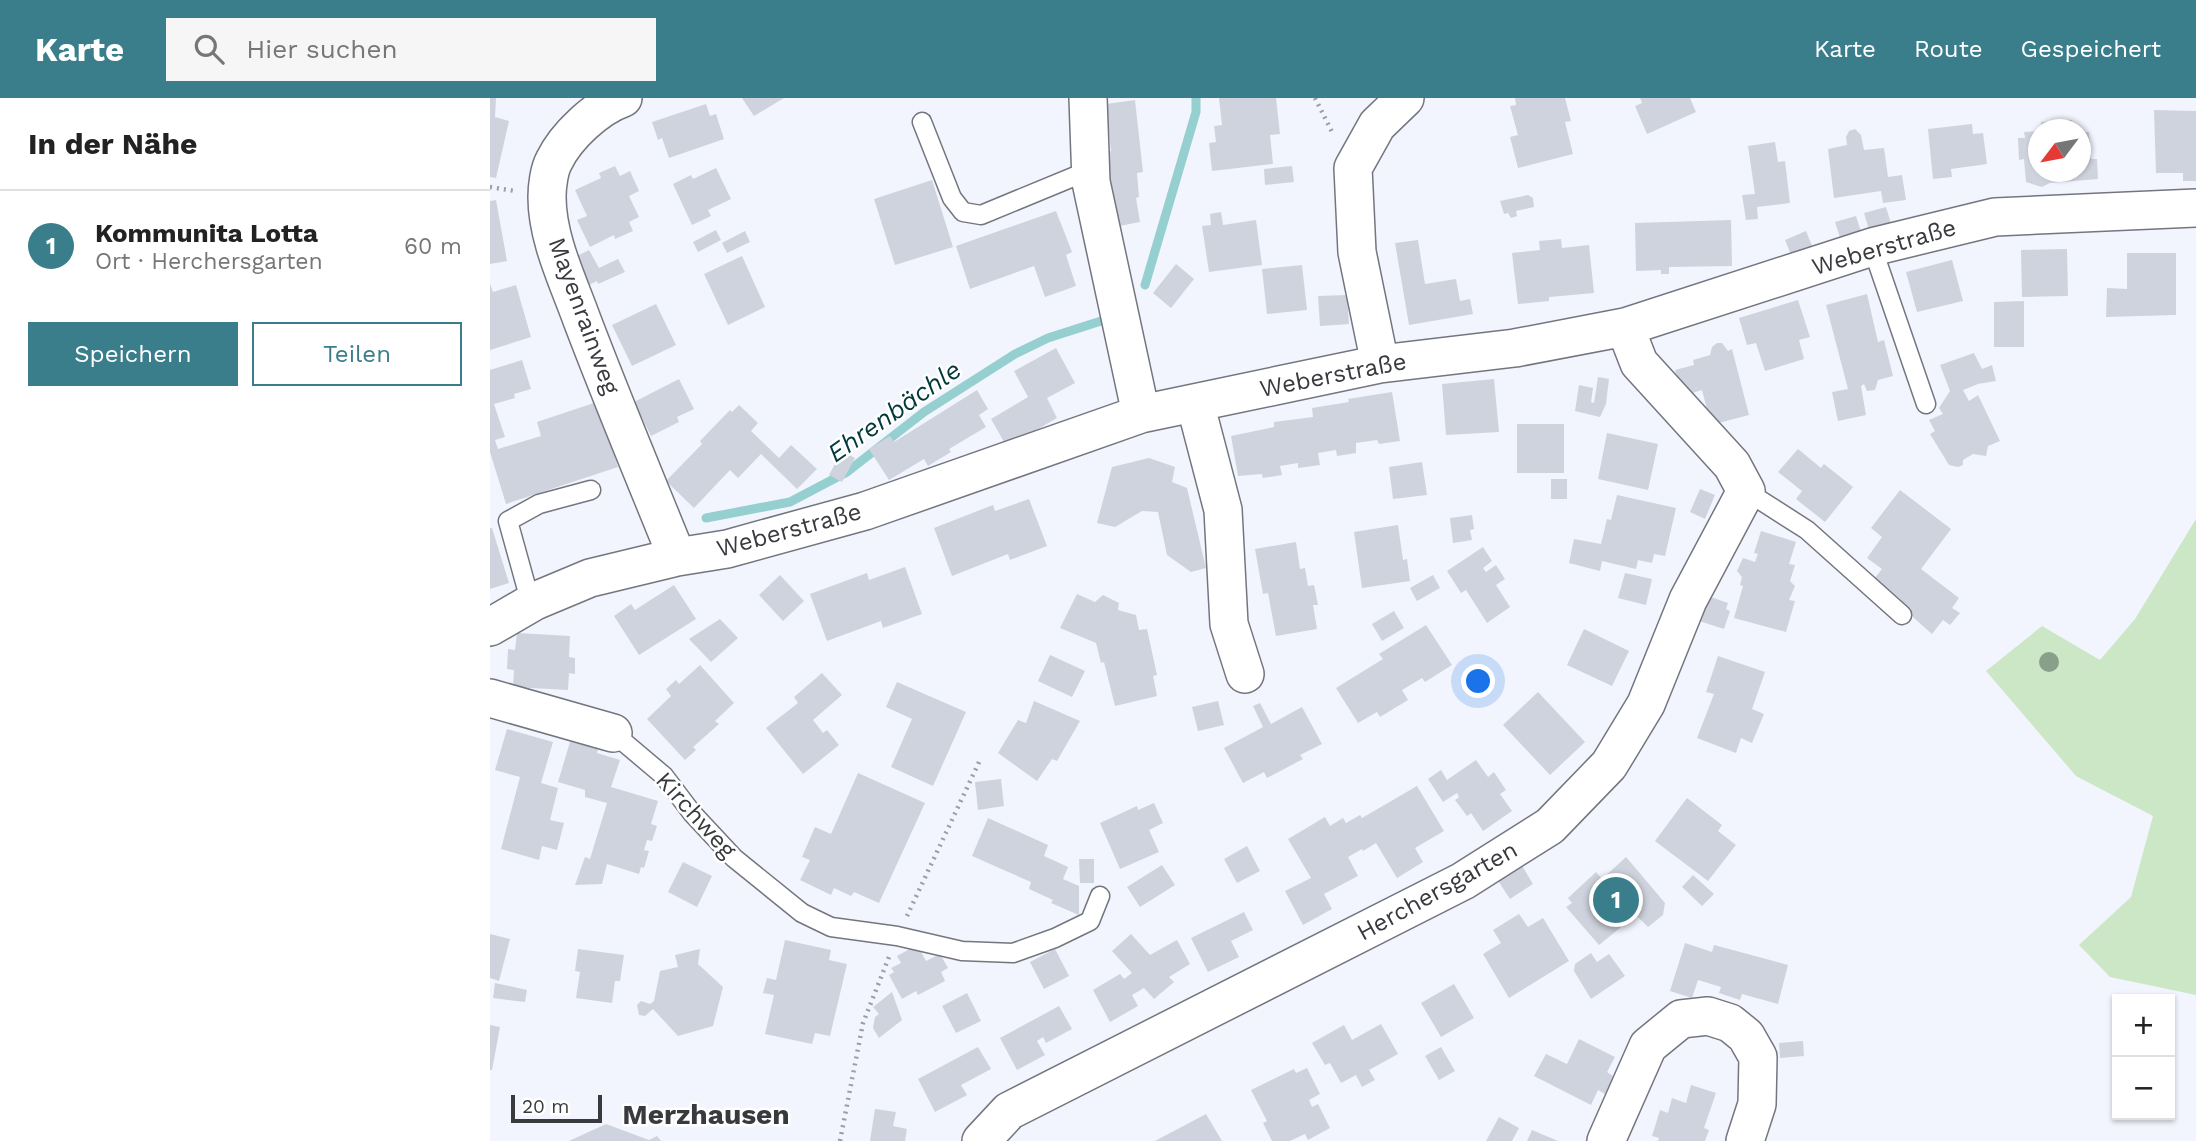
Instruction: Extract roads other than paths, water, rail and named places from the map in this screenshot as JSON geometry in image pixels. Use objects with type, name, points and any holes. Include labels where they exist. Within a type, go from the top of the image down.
[{"type":"street","name":"Mayenrainweg","points":[[623,98],[614,101],[575,131],[553,163],[547,197],[556,248],[677,557]]},
{"type":"street","points":[[1088,98],[1090,170],[1141,414]]},
{"type":"street","points":[[1380,363],[1357,252],[1353,168],[1377,125],[1405,98]]},
{"type":"street","name":"Weberstraße","points":[[490,627],[531,604],[590,578],[677,557],[727,549],[865,511],[1141,414],[1380,363],[1514,348],[1625,327],[1872,247],[1995,217],[2196,208]]},
{"type":"street","points":[[1625,327],[1639,363],[1732,465],[1746,491]]},
{"type":"street","points":[[1195,403],[1223,510],[1229,624],[1245,674]]},
{"type":"street","name":"Herchersgarten","points":[[981,1141],[1009,1111],[1463,881],[1550,826],[1609,765],[1646,704],[1688,600],[1746,491]]},
{"type":"street","name":"Kirchweg","points":[[490,698],[613,733]]},
{"type":"street","points":[[1606,1141],[1647,1046],[1682,1019],[1708,1016],[1730,1023],[1746,1035],[1758,1057],[1758,1104],[1745,1141]]},
{"type":"lane","points":[[922,122],[952,198],[963,212],[981,215],[1090,170]]},
{"type":"lane","points":[[1872,247],[1926,404]]},
{"type":"lane","points":[[531,604],[508,521],[539,504],[592,490]]},
{"type":"lane","points":[[1746,491],[1807,530],[1902,615]]},
{"type":"lane","name":"Kirchweg","points":[[613,733],[664,776],[692,813],[734,858],[802,913],[831,927],[897,936],[962,951],[1013,953],[1055,938],[1090,921],[1100,896]]},
{"type":"waterway","name":"Ehrenbächle","points":[[1145,285],[1196,112],[1196,98]]},
{"type":"waterway","name":"Ehrenbächle","points":[[706,518],[790,502],[847,472],[924,412],[1015,354],[1048,338],[1101,321]]},
{"type":"place","name":"Kommunita Lotta","points":[[1616,900]]},
{"type":"district","name":"Merzhausen","points":[[706,1114]]}]
